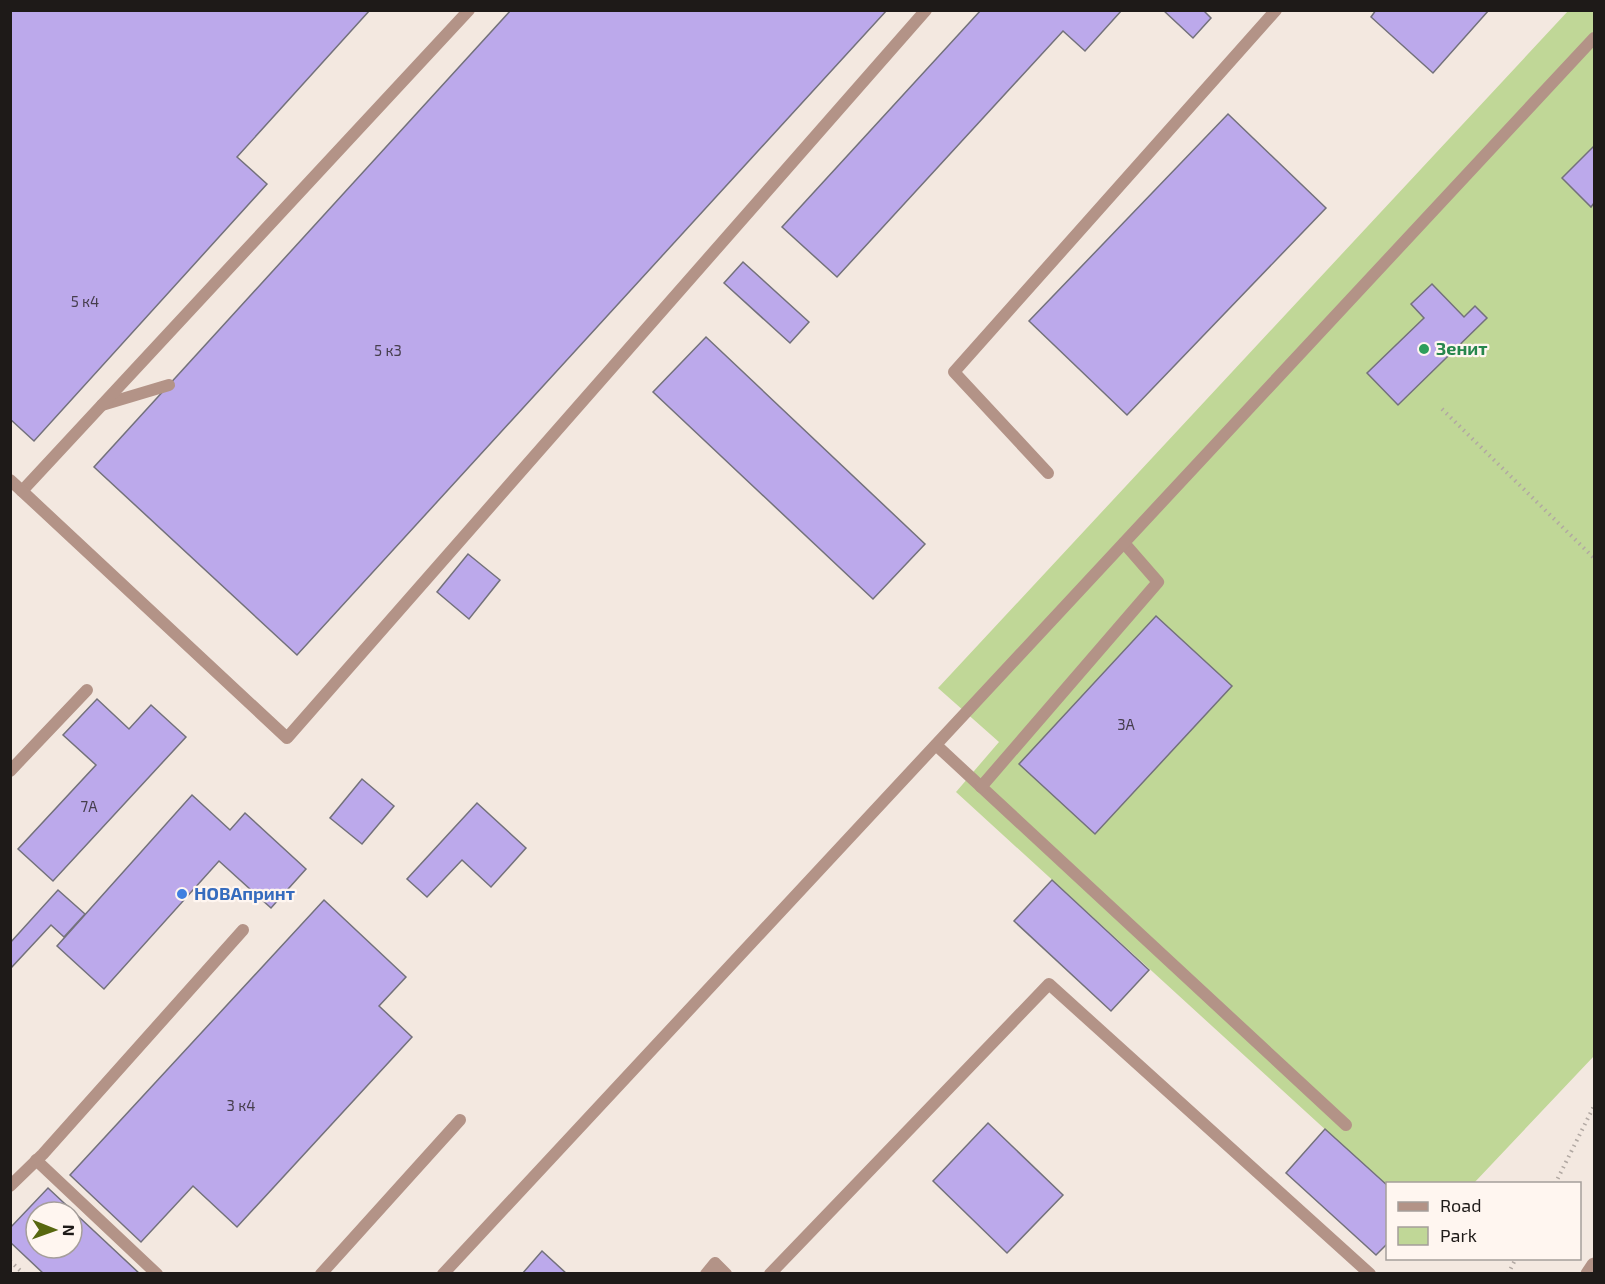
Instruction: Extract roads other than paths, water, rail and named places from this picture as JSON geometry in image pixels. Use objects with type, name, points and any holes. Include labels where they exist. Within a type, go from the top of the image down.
[{"type":"street","points":[[1588,1274],[1594,1265]]},
{"type":"lane","points":[[22,491],[469,10]]},
{"type":"lane","points":[[10,480],[287,738],[926,10]]},
{"type":"lane","points":[[1048,473],[954,372],[1276,10]]},
{"type":"lane","points":[[443,1274],[1594,38]]},
{"type":"lane","points":[[101,405],[169,385]]},
{"type":"lane","points":[[981,787],[1158,582],[1124,543]]},
{"type":"lane","points":[[10,771],[87,690]]},
{"type":"lane","points":[[936,745],[1346,1125]]},
{"type":"lane","points":[[10,1186],[36,1161],[243,930]]},
{"type":"lane","points":[[770,1274],[1049,984],[1370,1274]]},
{"type":"lane","points":[[321,1274],[460,1120]]},
{"type":"lane","points":[[36,1161],[157,1274]]},
{"type":"lane","points":[[706,1274],[715,1263],[726,1274]]},
{"type":"place","name":"Зенит","points":[[1424,349]]},
{"type":"place","name":"НОВАпринт","points":[[182,894]]}]
